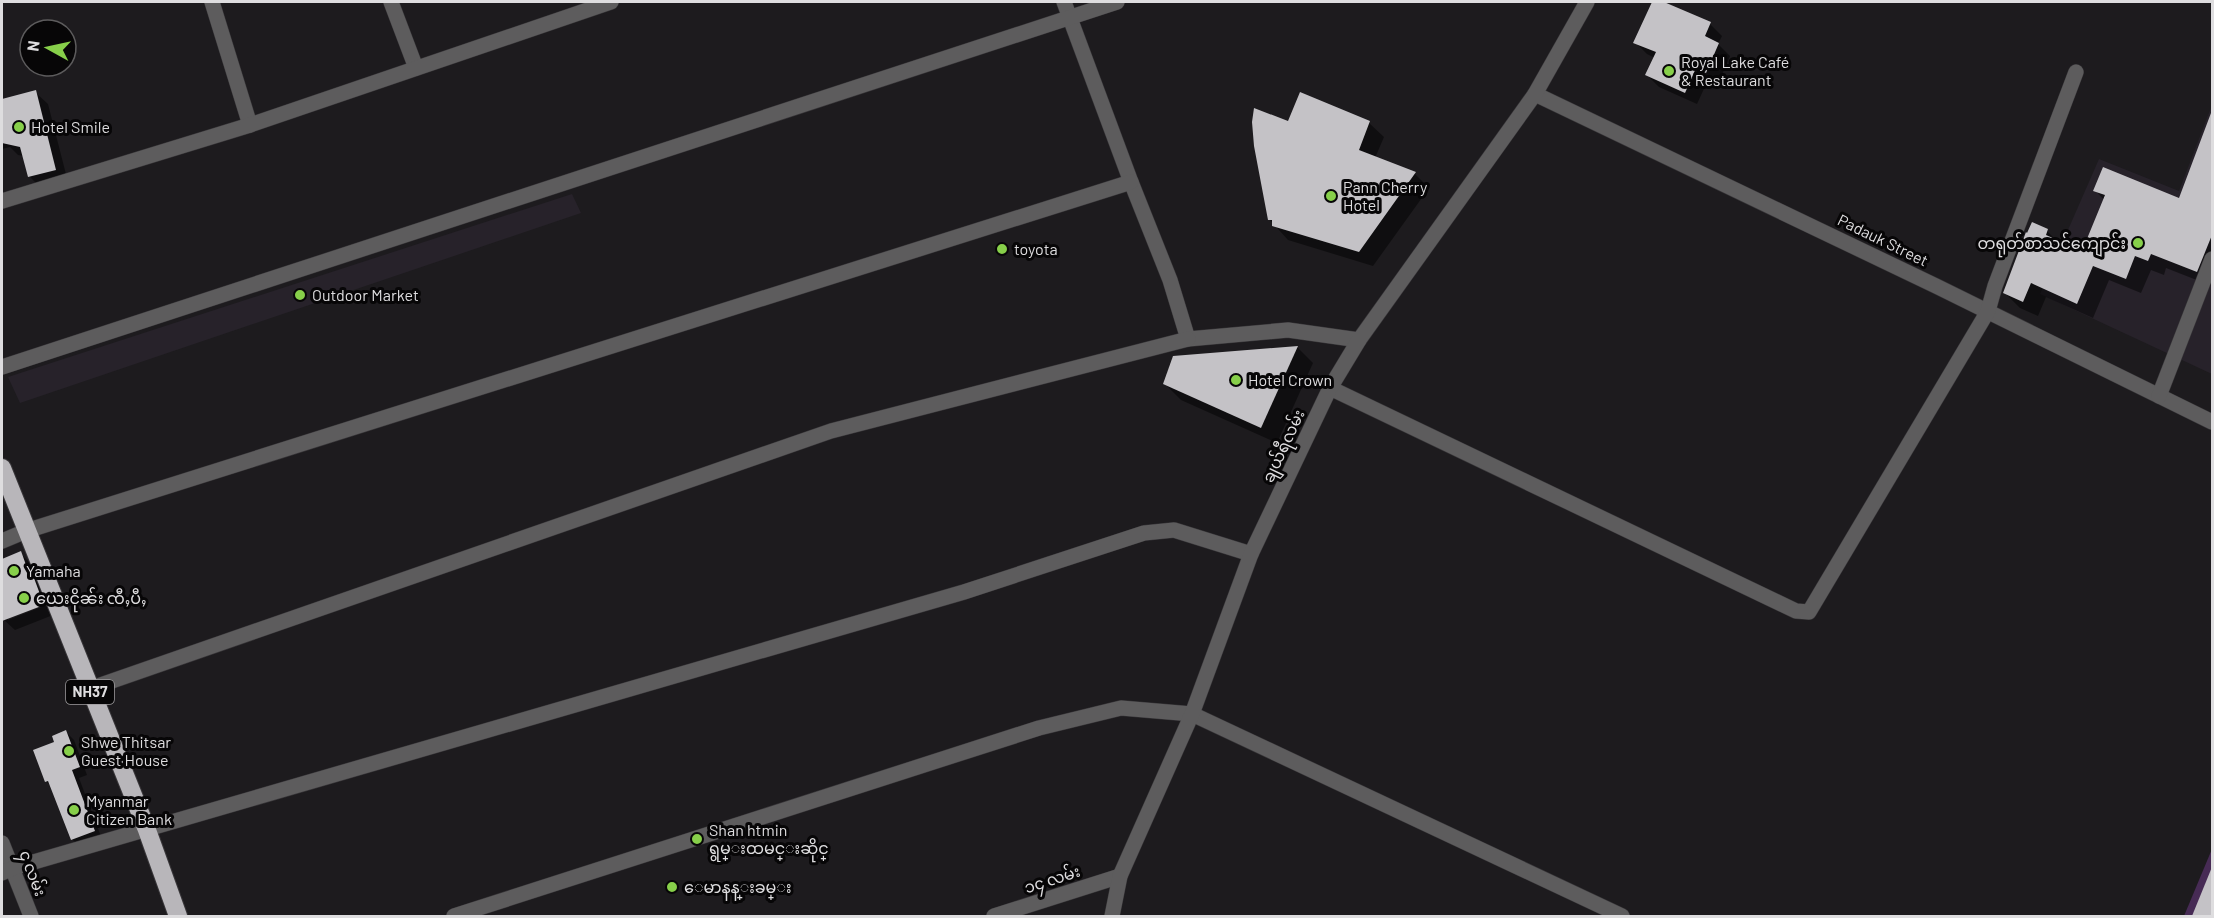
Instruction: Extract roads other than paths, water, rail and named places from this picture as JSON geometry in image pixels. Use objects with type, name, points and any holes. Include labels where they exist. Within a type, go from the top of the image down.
[{"type":"highway","name":"NH37","points":[[2,468],[147,830],[178,916]]},
{"type":"street","points":[[212,2],[250,124]]},
{"type":"street","points":[[391,2],[416,68]]},
{"type":"street","points":[[2,201],[250,124],[611,2]]},
{"type":"street","points":[[1064,2],[1170,280],[1188,339]]},
{"type":"street","points":[[2,367],[1117,2]]},
{"type":"street","name":"ချယ်ရီလမ်း","points":[[1112,916],[1120,876],[1192,714],[1251,554],[1330,388],[1359,340],[1535,94],[1587,2]]},
{"type":"street","points":[[1330,388],[1803,613],[1809,612],[1988,311],[1995,286],[2076,72]]},
{"type":"street","name":"Padauk Street","points":[[1535,94],[1988,311],[2212,422]]},
{"type":"street","points":[[2,541],[26,531],[1131,182]]},
{"type":"street","points":[[2159,396],[2212,259]]},
{"type":"street","points":[[89,689],[831,431],[1188,339],[1288,330],[1359,340]]},
{"type":"street","points":[[7,871],[953,595],[1144,533],[1174,530],[1251,554]]},
{"type":"street","points":[[454,916],[1039,728],[1121,708],[1192,714],[1622,916]]},
{"type":"street","name":"၄ လမ်း","points":[[2,843],[7,871],[30,916]]},
{"type":"street","name":"၁၄ လမ်း","points":[[994,916],[1120,876]]},
{"type":"place","name":"Royal Lake Café & Restaurant","points":[[1669,71]]},
{"type":"place","name":"Hotel Smile","points":[[19,127]]},
{"type":"place","name":"Pann Cherry Hotel","points":[[1331,196]]},
{"type":"place","name":"တရုတ်စာသင်ကျောင်း","points":[[2138,243]]},
{"type":"place","name":"toyota","points":[[1002,249]]},
{"type":"place","name":"Outdoor Market","points":[[300,295]]},
{"type":"place","name":"Hotel Crown","points":[[1236,380]]},
{"type":"place","name":"Yamaha","points":[[14,571]]},
{"type":"place","name":"ယေးငိုၼ်း ၸီႇပီႇ","points":[[24,598]]},
{"type":"place","name":"Shwe Thitsar Guest House","points":[[69,751]]},
{"type":"place","name":"Myanmar Citizen Bank","points":[[74,810]]},
{"type":"place","name":"Shan htmin ရွမ္းထမင္းဆိုင္","points":[[697,839]]},
{"type":"place","name":"ေမာနန္းခမ္း","points":[[672,887]]}]
